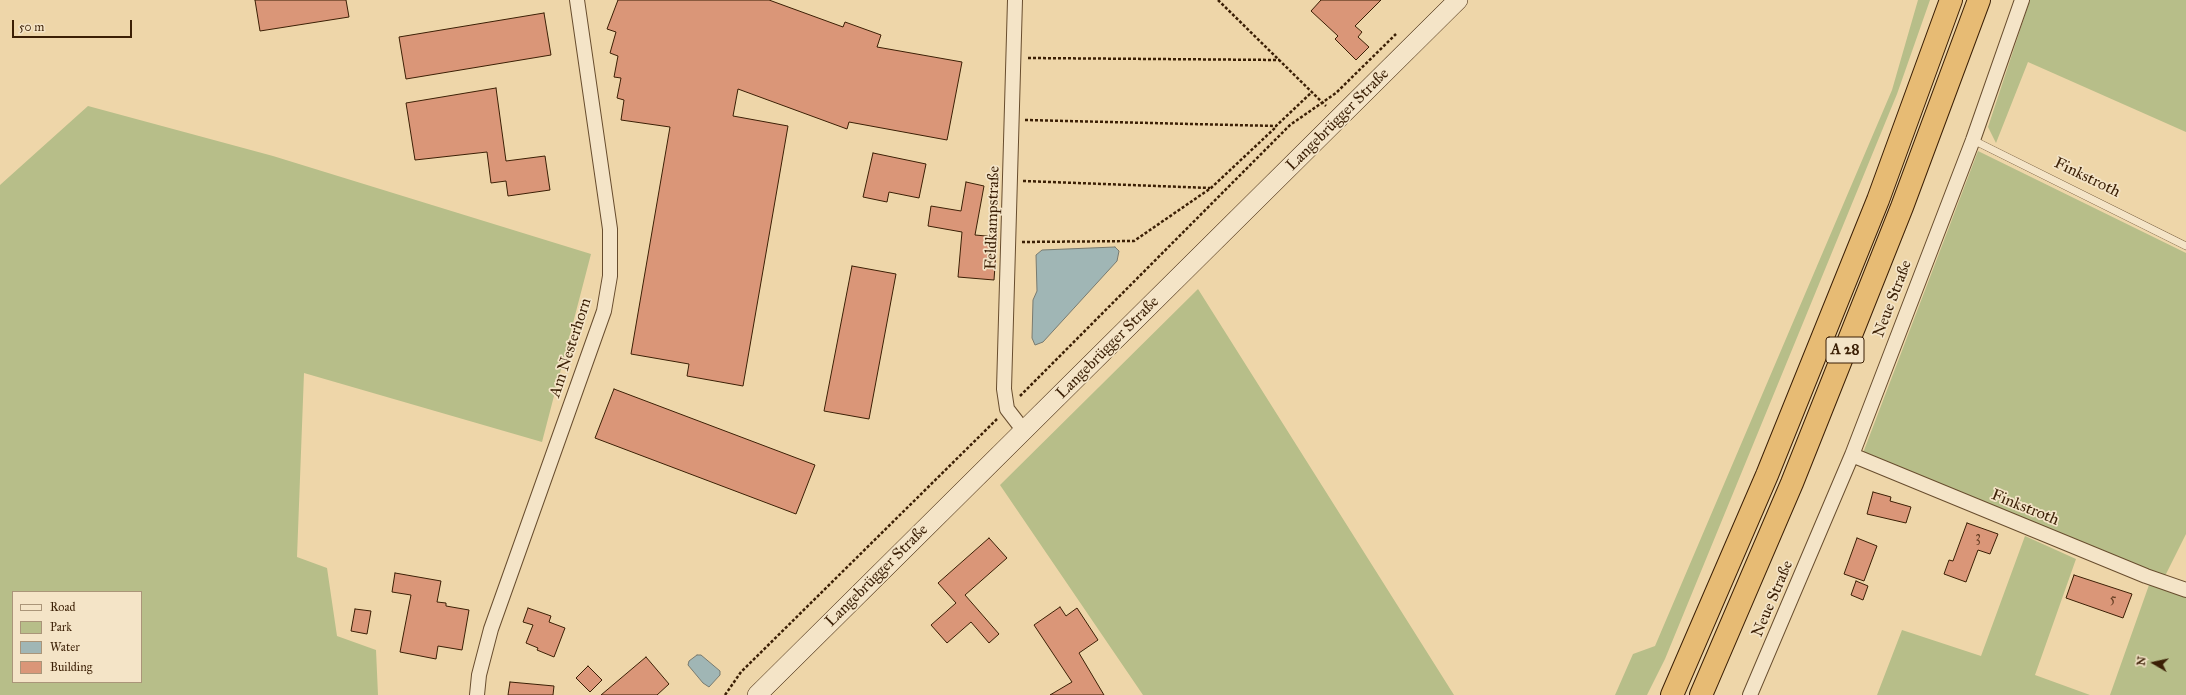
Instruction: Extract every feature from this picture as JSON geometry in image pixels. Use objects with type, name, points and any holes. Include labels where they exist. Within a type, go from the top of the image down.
[{"type":"highway","name":"A 28","points":[[1672,695],[1764,482],[1876,207],[1951,0]]},
{"type":"highway","name":"A 28","points":[[1701,695],[1795,476],[1902,207],[1979,0]]},
{"type":"street","name":"Am Nesterhorn","points":[[477,695],[479,675],[491,629],[604,311],[610,276],[610,229],[578,0]]},
{"type":"street","name":"Feldkampstraße","points":[[1015,0],[1010,242],[1004,389],[1007,409],[1024,431]]},
{"type":"street","name":"Langebrügger Straße","points":[[756,695],[1458,0]]},
{"type":"street","name":"Neue Straße","points":[[1750,695],[1852,455],[1973,140],[2022,0]]},
{"type":"street","name":"Finkstroth","points":[[1852,455],[2146,576],[2186,590]]},
{"type":"lane","name":"Finkstroth","points":[[1973,140],[2186,246]]},
{"type":"path","points":[[1218,0],[1338,119]]},
{"type":"path","points":[[725,695],[741,672],[1007,409],[1290,125],[1336,93],[1398,33]]},
{"type":"path","points":[[1014,58],[1280,60]]},
{"type":"path","points":[[1010,242],[1134,241],[1211,188],[1312,92]]},
{"type":"path","points":[[1012,120],[1276,126]]},
{"type":"path","points":[[1011,181],[1211,188]]},
{"type":"green space","points":[[1918,0],[1930,0],[1897,94],[1665,659],[1647,695],[1615,695],[1633,654],[1655,646],[1892,90]]},
{"type":"green space","points":[[2030,0],[2186,0],[2186,132],[2028,62],[1996,143],[1988,127]]},
{"type":"green space","points":[[88,106],[273,156],[591,254],[542,442],[304,373],[297,557],[327,568],[337,636],[376,650],[378,695],[0,695],[0,185]]},
{"type":"green space","points":[[1978,151],[2186,253],[2186,534],[2165,576],[1863,453]]},
{"type":"green space","points":[[1198,289],[1454,695],[1143,695],[1000,485]]},
{"type":"green space","points":[[2025,536],[2076,559],[2035,675],[2090,695],[1877,695],[1902,630],[1981,656]]},
{"type":"green space","points":[[2149,585],[2186,596],[2186,695],[2110,695]]},
{"type":"water","points":[[1115,247],[1119,251],[1117,261],[1043,342],[1035,345],[1032,338],[1033,300],[1037,291],[1036,255],[1042,250]]},
{"type":"water","points":[[697,655],[701,655],[720,671],[720,675],[709,687],[703,683],[688,665],[689,661]]},
{"type":"building","points":[[255,0],[346,0],[349,17],[260,31]]},
{"type":"building","points":[[618,0],[769,0],[843,27],[845,22],[881,35],[877,47],[962,62],[947,140],[849,122],[847,129],[738,89],[733,116],[788,126],[743,386],[687,376],[689,364],[631,354],[670,127],[621,120],[624,100],[617,98],[621,78],[614,77],[618,56],[610,53],[616,32],[607,29]]},
{"type":"building","points":[[1321,0],[1381,0],[1355,26],[1362,32],[1358,37],[1369,47],[1356,60],[1335,39],[1338,36],[1311,11]]},
{"type":"building","points":[[544,13],[551,55],[406,79],[399,37]]},
{"type":"building","points":[[496,88],[506,161],[545,156],[550,190],[508,196],[506,181],[491,183],[487,152],[415,160],[406,103]]},
{"type":"building","points":[[873,153],[926,164],[919,198],[889,192],[887,202],[863,197]]},
{"type":"building","points":[[966,182],[984,186],[975,235],[997,237],[994,280],[958,277],[962,232],[928,226],[931,206],[961,211]]},
{"type":"building","points":[[852,266],[896,274],[869,419],[824,411]]},
{"type":"building","points":[[614,389],[815,465],[796,514],[595,438]]},
{"type":"building","points":[[1873,492],[1891,497],[1890,501],[1911,507],[1906,523],[1867,514]]},
{"type":"building","points":[[1967,523],[1998,534],[1990,554],[1978,550],[1966,582],[1944,574],[1949,560],[1953,561]]},
{"type":"building","points":[[989,538],[1007,558],[965,595],[999,634],[989,643],[971,622],[947,643],[931,625],[956,603],[938,583]]},
{"type":"building","points":[[1857,538],[1877,546],[1864,581],[1844,574]]},
{"type":"building","points":[[395,573],[441,581],[437,602],[446,603],[446,606],[469,610],[462,650],[438,646],[436,659],[400,652],[411,595],[392,592]]},
{"type":"building","points":[[2074,575],[2132,594],[2123,618],[2066,598]]},
{"type":"building","points":[[1856,581],[1868,586],[1863,600],[1851,595]]},
{"type":"building","points":[[1060,607],[1066,616],[1077,608],[1098,640],[1079,653],[1104,695],[1050,695],[1072,682],[1034,625]]},
{"type":"building","points":[[528,608],[551,616],[549,622],[565,628],[554,657],[537,650],[538,648],[526,643],[533,625],[523,622]]},
{"type":"building","points":[[355,609],[371,611],[367,634],[351,631]]},
{"type":"building","points":[[646,657],[669,684],[657,695],[601,695]]},
{"type":"building","points":[[588,666],[602,680],[590,692],[576,678]]},
{"type":"building","points":[[510,682],[554,686],[553,695],[508,695]]}]
